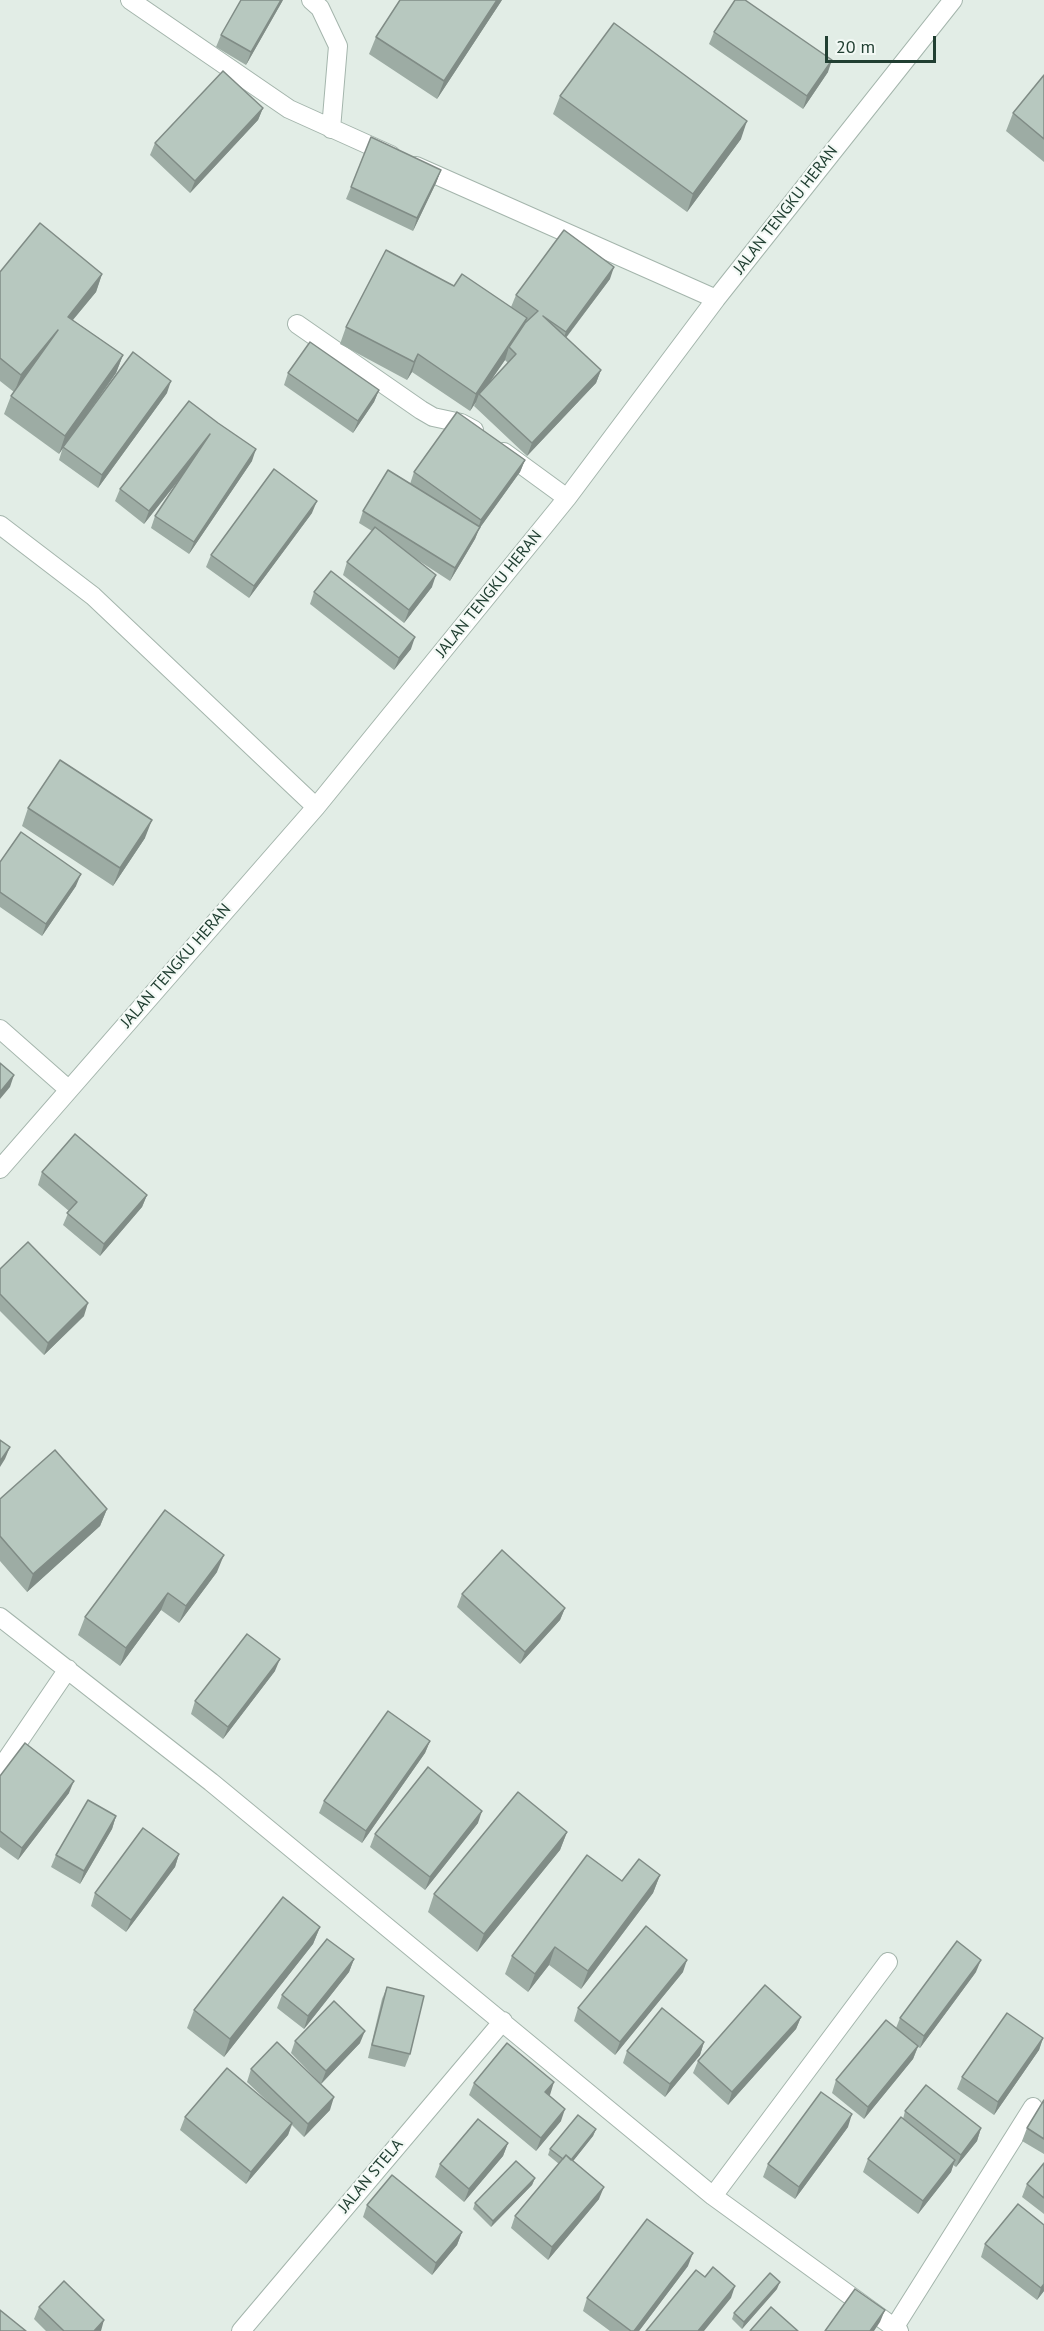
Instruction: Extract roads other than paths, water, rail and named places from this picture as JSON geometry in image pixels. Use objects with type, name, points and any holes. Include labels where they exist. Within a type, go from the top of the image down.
[{"type":"street","points":[[130,0],[289,110],[716,300]]},
{"type":"street","points":[[311,0],[320,8],[338,46],[332,129]]},
{"type":"street","name":"JALAN TENGKU HERAN","points":[[0,1169],[316,807],[567,498],[716,300],[953,0]]},
{"type":"street","points":[[297,324],[421,410],[434,417],[462,423],[567,498]]},
{"type":"street","points":[[0,525],[93,596],[316,807]]},
{"type":"street","points":[[0,1029],[68,1089]]},
{"type":"street","points":[[0,1617],[211,1782],[713,2196],[897,2329],[1033,2107]]},
{"type":"street","points":[[0,1769],[68,1669]]},
{"type":"street","points":[[713,2196],[888,1962]]},
{"type":"street","name":"JALAN STELA","points":[[241,2331],[503,2021]]}]
